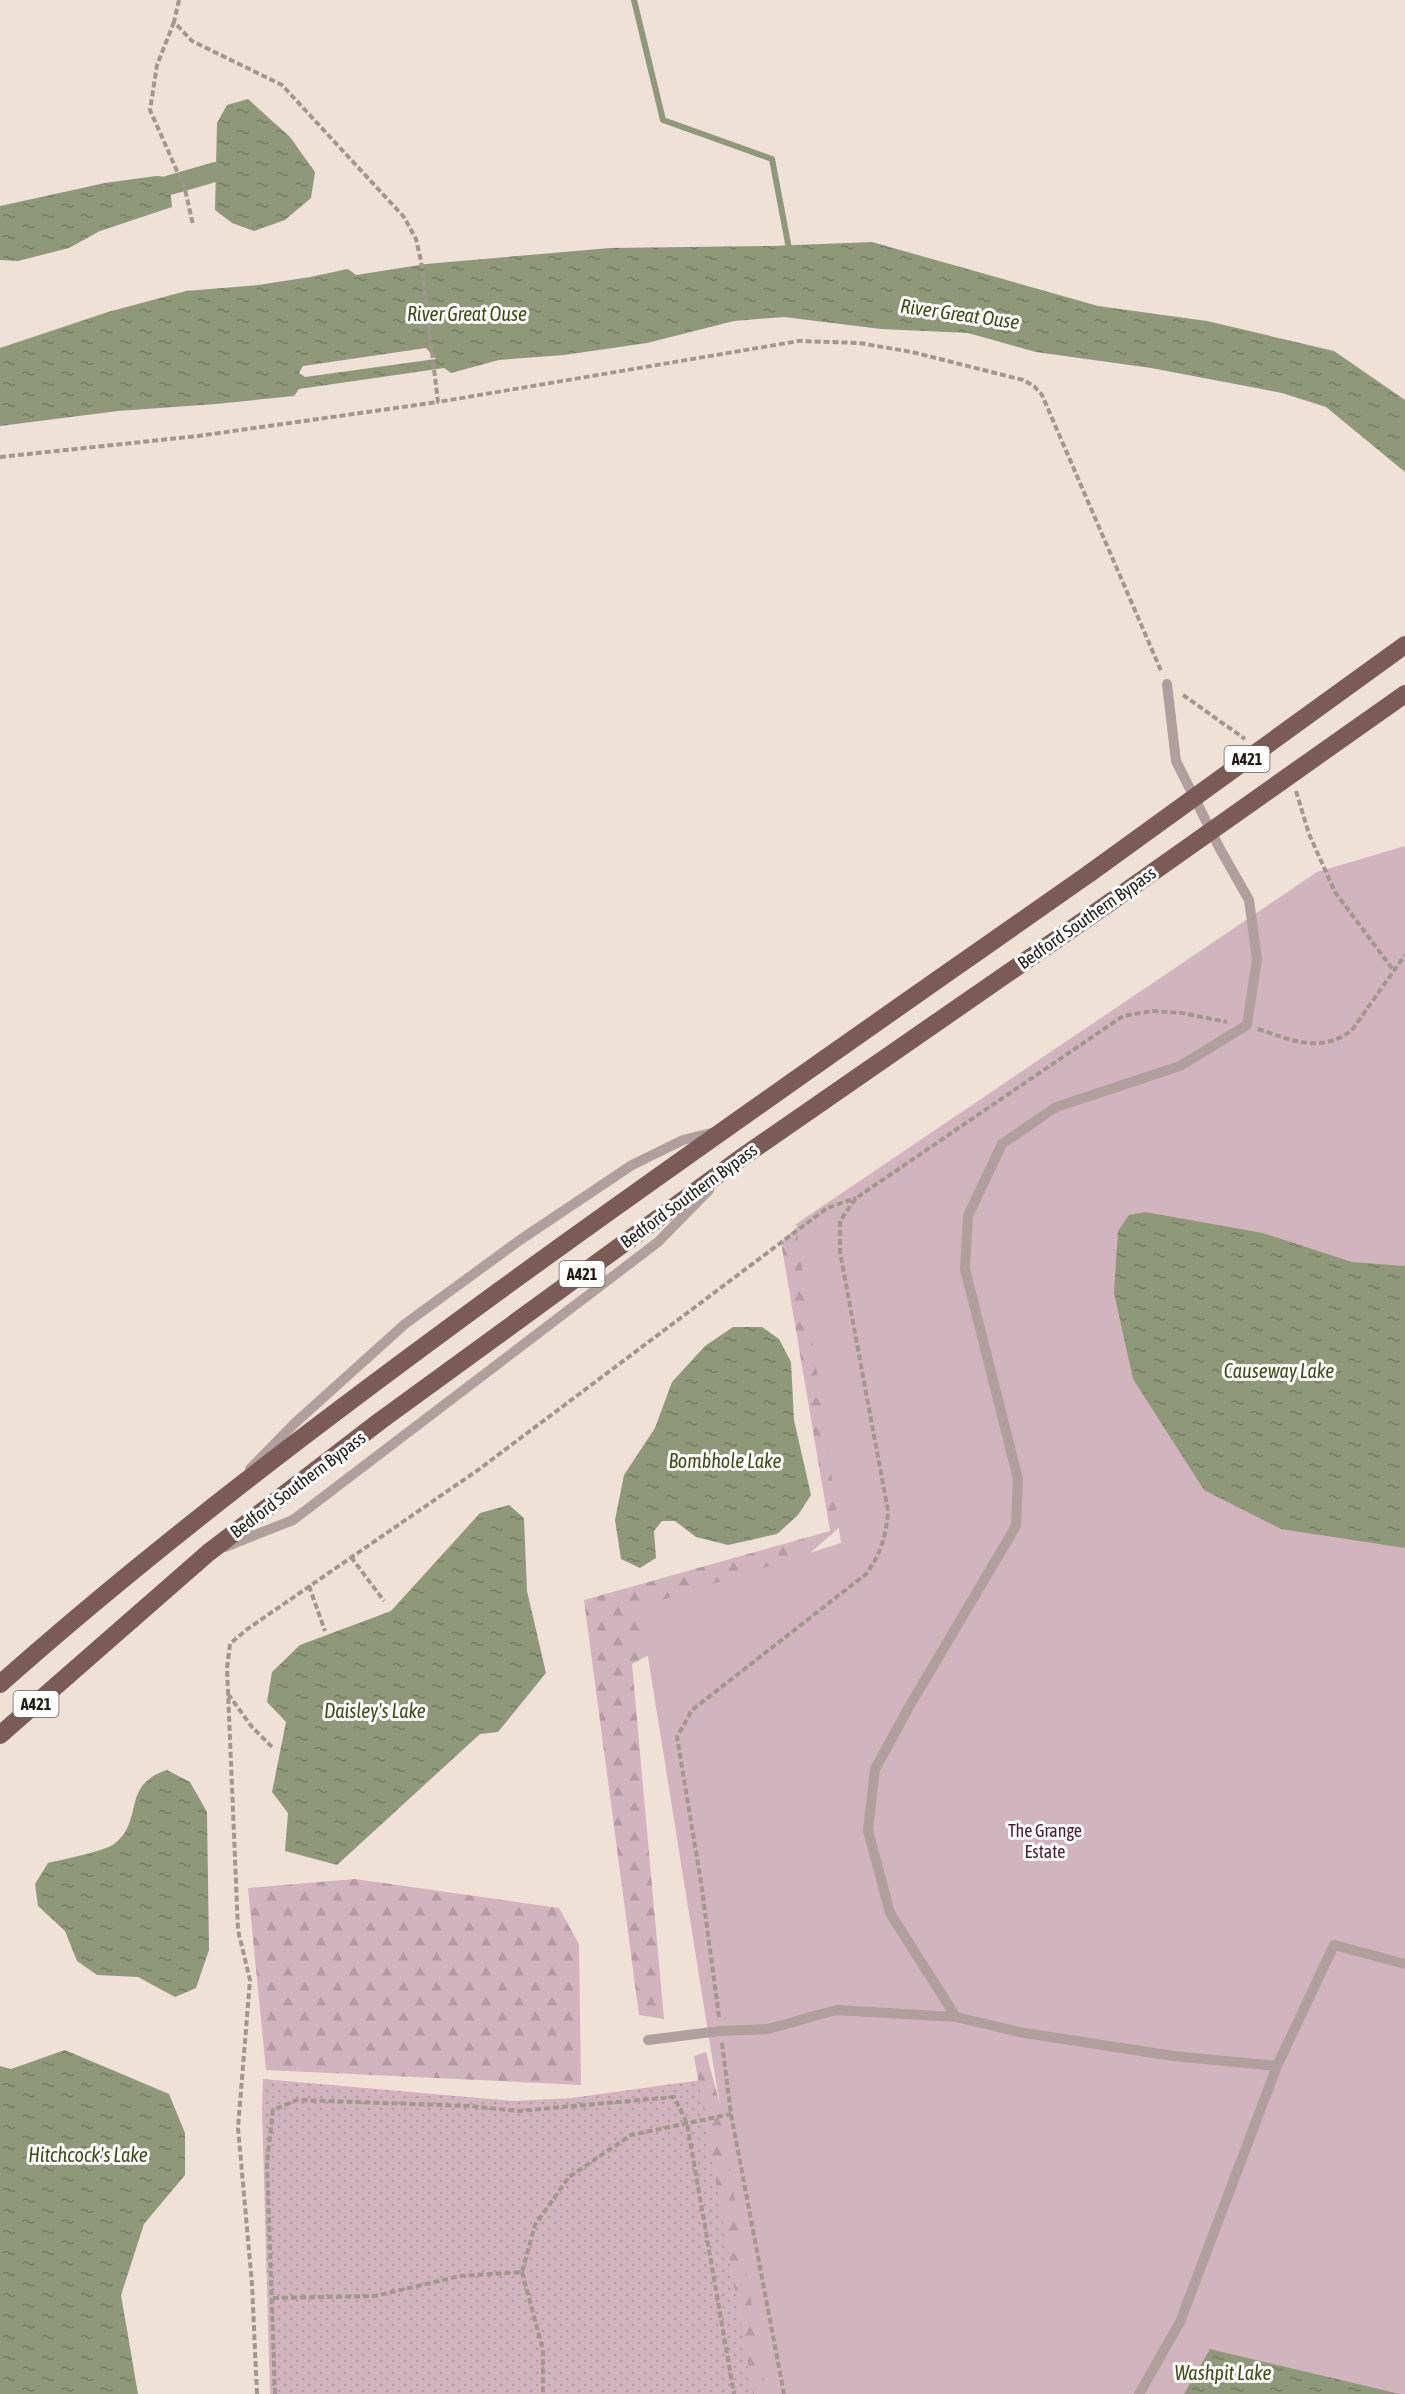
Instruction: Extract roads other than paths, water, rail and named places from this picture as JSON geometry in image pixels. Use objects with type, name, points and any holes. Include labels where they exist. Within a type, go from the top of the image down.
[{"type":"highway","name":"Bedford Southern Bypass","points":[[0,1684],[210,1510],[358,1394],[722,1131],[1090,873],[1405,645]]},
{"type":"highway","name":"Bedford Southern Bypass","points":[[0,1735],[208,1553],[380,1421],[741,1158],[1112,901],[1405,694]]},
{"type":"lane","points":[[956,2017],[890,1913],[868,1830],[875,1769],[1016,1526],[1018,1479],[965,1269],[968,1216],[1002,1144],[1056,1107],[1180,1066],[1247,1025],[1257,959],[1249,900],[1220,849],[1176,761],[1167,684]]},
{"type":"lane","points":[[210,1510],[294,1423],[405,1324],[520,1240],[632,1165],[683,1140],[722,1131]]},
{"type":"lane","points":[[208,1553],[293,1520],[658,1242],[741,1158]]},
{"type":"lane","points":[[1139,2394],[1180,2322],[1277,2066],[1334,1945],[1405,1964]]},
{"type":"lane","points":[[648,2040],[720,2031],[768,2029],[836,2010],[956,2017],[1019,2032],[1162,2054],[1277,2066]]},
{"type":"water","points":[[248,99],[290,137],[315,172],[311,198],[285,220],[254,231],[232,223],[215,210],[217,123],[227,105]]},
{"type":"water","points":[[156,176],[169,177],[172,207],[100,231],[69,248],[18,261],[0,260],[0,206],[105,183]]},
{"type":"water","name":"River Great Ouse","points":[[872,242],[1098,306],[1207,321],[1334,351],[1405,400],[1405,472],[1326,407],[1282,393],[1151,368],[1036,352],[968,333],[881,329],[784,317],[734,321],[647,343],[564,355],[499,360],[451,373],[444,368],[299,389],[294,396],[118,411],[0,426],[0,348],[108,312],[186,291],[258,285],[348,269],[356,275],[426,264],[610,248]],"holes":[[[426,348],[436,359],[305,377],[299,373],[303,366]]]},
{"type":"water","name":"Causeway Lake","points":[[1145,1212],[1263,1233],[1352,1262],[1405,1266],[1405,1548],[1281,1529],[1204,1490],[1133,1379],[1114,1293],[1118,1231],[1129,1215]]},
{"type":"water","name":"Bombhole Lake","points":[[733,1327],[762,1327],[779,1339],[791,1362],[794,1420],[811,1495],[798,1515],[777,1534],[728,1545],[696,1537],[675,1521],[662,1521],[654,1531],[656,1558],[640,1568],[621,1559],[615,1520],[624,1475],[655,1428],[672,1382],[705,1346]]},
{"type":"water","name":"Daisley's Lake","points":[[509,1505],[524,1518],[527,1591],[546,1673],[498,1732],[480,1734],[337,1865],[285,1851],[288,1813],[272,1792],[286,1722],[267,1702],[272,1672],[300,1645],[391,1611],[480,1513]]},
{"type":"water","points":[[167,1770],[190,1782],[207,1812],[209,1950],[196,1988],[175,1997],[138,1977],[97,1975],[77,1961],[65,1931],[38,1906],[35,1884],[48,1863],[93,1852],[114,1844],[129,1825],[143,1785],[152,1777]]},
{"type":"water","name":"Hitchcock's Lake","points":[[65,2050],[169,2094],[185,2133],[185,2175],[144,2224],[121,2295],[138,2394],[0,2394],[0,2066],[11,2069]]},
{"type":"water","name":"Washpit Lake","points":[[1210,2349],[1400,2394],[1184,2394]]},
{"type":"waterway","points":[[634,0],[663,120],[772,159],[790,254]]},
{"type":"waterway","points":[[170,185],[215,172]]},
{"type":"park label","name":"The Grange Estate","points":[[1045,1841]]}]
